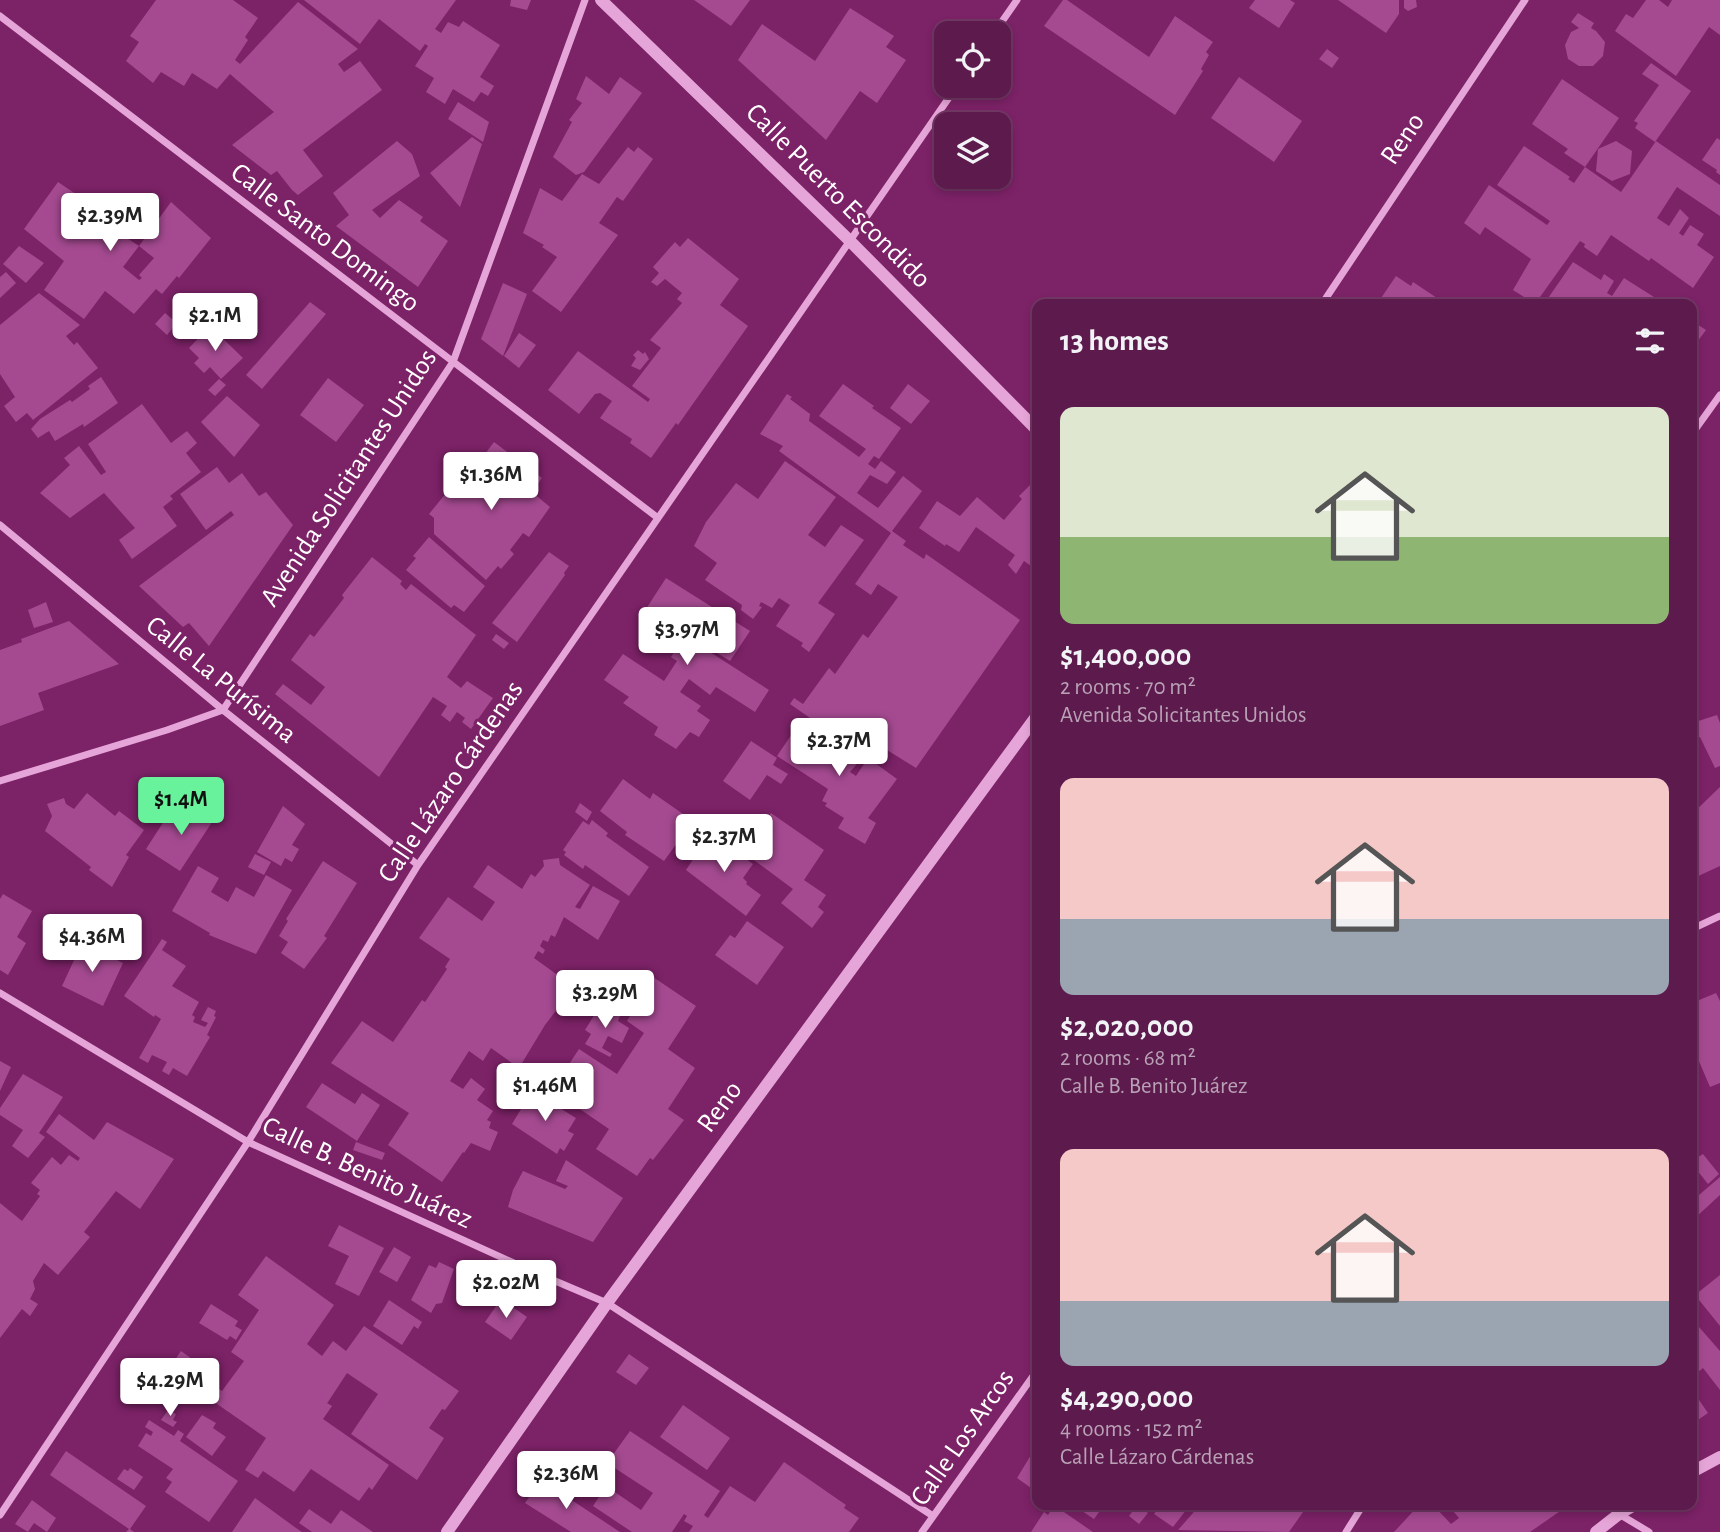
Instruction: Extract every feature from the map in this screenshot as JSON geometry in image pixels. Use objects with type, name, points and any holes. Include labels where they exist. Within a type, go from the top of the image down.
[{"type":"street","name":"Avenida Solicitantes Unidos","points":[[223,710],[453,362],[585,0]]},
{"type":"street","name":"Calle Puerto Escondido","points":[[601,0],[849,240],[1032,425]]},
{"type":"street","points":[[1002,21],[1017,0]]},
{"type":"street","name":"Reno","points":[[1325,299],[1525,0]]},
{"type":"street","name":"Calle Santo Domingo","points":[[0,16],[658,517]]},
{"type":"street","name":"Calle Lázaro Cárdenas","points":[[0,1515],[248,1142],[418,865],[949,98]]},
{"type":"street","points":[[1697,428],[1720,395]]},
{"type":"street","name":"Calle La Purísima","points":[[0,525],[223,710],[418,865]]},
{"type":"street","points":[[0,781],[223,710]]},
{"type":"street","name":"Reno","points":[[447,1532],[607,1303],[1032,722]]},
{"type":"street","points":[[1697,927],[1720,916]]},
{"type":"street","name":"Calle B. Benito Juárez","points":[[0,993],[248,1142],[607,1303],[933,1516]]},
{"type":"street","name":"Calle Los Arcos","points":[[922,1532],[1032,1377]]},
{"type":"street","points":[[1697,1469],[1720,1457]]},
{"type":"street","points":[[1346,1532],[1360,1510]]},
{"type":"street","points":[[1596,1532],[1626,1510]]},
{"type":"street","points":[[1619,1514],[1649,1532]]},
{"type":"building","points":[[156,0],[233,0],[258,18],[245,37],[248,40],[235,60],[240,64],[298,2],[358,49],[338,64],[344,72],[360,61],[382,90],[303,150],[323,176],[298,195],[277,171],[271,175],[232,145],[274,112],[230,74],[217,89],[192,73],[184,86],[161,72],[153,83],[126,61],[139,42],[130,36]]},
{"type":"building","points":[[304,0],[456,0],[435,29],[441,33],[448,22],[459,27],[463,21],[500,45],[480,77],[494,86],[488,96],[481,92],[474,102],[453,89],[445,104],[426,92],[434,78],[415,66],[428,46],[425,44],[420,51],[379,19],[360,44]]},
{"type":"building","points":[[511,0],[531,0],[527,10],[510,6]]},
{"type":"building","points":[[694,0],[750,0],[731,26]]},
{"type":"building","points":[[1063,0],[1067,0],[1149,57],[1175,16],[1213,42],[1206,52],[1209,55],[1201,69],[1203,71],[1175,115],[1044,26]]},
{"type":"building","points":[[1255,0],[1290,0],[1295,3],[1279,28],[1249,8]]},
{"type":"building","points":[[1338,0],[1399,0],[1399,14],[1386,33]]},
{"type":"building","points":[[1404,0],[1416,0],[1417,7],[1408,11],[1404,8]]},
{"type":"building","points":[[1646,0],[1659,0],[1668,7],[1672,0],[1720,0],[1720,35],[1709,27],[1676,76],[1615,31],[1626,14],[1633,18]]},
{"type":"building","points":[[850,8],[894,36],[886,47],[906,60],[877,103],[860,91],[826,140],[738,60],[762,24],[815,61]]},
{"type":"building","points":[[1578,13],[1594,23],[1591,28],[1605,42],[1603,56],[1593,66],[1579,66],[1568,59],[1565,45],[1571,32],[1579,28],[1571,22]]},
{"type":"building","points":[[1327,49],[1339,58],[1332,68],[1319,59]]},
{"type":"building","points":[[1651,63],[1691,91],[1655,142],[1635,128],[1638,123],[1634,121],[1659,85],[1642,74]]},
{"type":"building","points":[[586,76],[609,94],[620,77],[642,93],[584,172],[576,175],[553,157],[572,122],[569,120],[582,103],[576,99]]},
{"type":"building","points":[[1239,77],[1302,121],[1274,162],[1211,118]]},
{"type":"building","points":[[1562,79],[1619,118],[1585,167],[1564,153],[1568,149],[1532,124]]},
{"type":"building","points":[[458,102],[489,122],[483,142],[448,119]]},
{"type":"building","points":[[472,137],[482,144],[460,207],[430,173]]},
{"type":"building","points":[[1717,138],[1720,140],[1720,175],[1702,160]]},
{"type":"building","points":[[397,141],[412,154],[420,176],[372,210],[380,218],[399,200],[423,217],[420,221],[448,241],[418,287],[336,226],[349,215],[333,193]]},
{"type":"building","points":[[1616,141],[1632,151],[1630,174],[1612,181],[1596,171],[1598,149]]},
{"type":"building","points":[[1656,141],[1720,185],[1720,216],[1677,187],[1657,218],[1669,226],[1680,209],[1689,218],[1679,233],[1683,236],[1690,225],[1704,234],[1697,245],[1714,257],[1693,288],[1651,258],[1649,261],[1611,235],[1597,256],[1580,241],[1539,299],[1527,299],[1513,290],[1531,259],[1485,227],[1480,235],[1464,223],[1489,185],[1547,225],[1550,221],[1497,185],[1524,146],[1570,177],[1568,179],[1574,183],[1585,167],[1621,192]]},
{"type":"building","points":[[628,147],[634,152],[638,147],[653,159],[623,201],[617,197],[599,223],[618,235],[561,312],[532,291],[557,257],[542,247],[544,245],[523,233],[540,188],[562,201],[582,174],[599,184]]},
{"type":"building","points":[[58,182],[101,211],[94,220],[139,246],[171,202],[211,238],[179,278],[177,276],[162,294],[156,289],[134,314],[105,291],[84,319],[44,290],[64,261],[24,229]],"holes":[[[139,246],[154,258],[139,275],[142,278],[139,280],[123,267]]]},
{"type":"building","points":[[688,238],[739,279],[720,305],[748,326],[678,425],[676,423],[651,458],[630,443],[632,439],[600,418],[612,401],[600,393],[595,394],[579,414],[548,390],[578,351],[648,402],[650,399],[632,386],[661,348],[650,340],[682,303],[677,299],[682,293],[665,279],[657,286],[651,282],[659,273],[653,267],[675,242],[680,247]]},
{"type":"building","points":[[19,246],[44,263],[26,283],[3,264]]},
{"type":"building","points":[[1573,262],[1601,280],[1604,274],[1614,281],[1607,293],[1612,296],[1624,278],[1657,299],[1547,299]]},
{"type":"building","points":[[6,272],[16,283],[0,298],[0,277]]},
{"type":"building","points":[[1396,276],[1411,286],[1413,282],[1438,299],[1380,299]]},
{"type":"building","points":[[503,283],[527,294],[503,356],[481,339]]},
{"type":"building","points":[[39,293],[80,325],[66,336],[74,345],[77,342],[98,368],[33,420],[27,413],[16,422],[4,406],[15,397],[0,374],[0,325]]},
{"type":"building","points":[[310,302],[326,314],[262,389],[246,375]]},
{"type":"building","points":[[165,313],[177,323],[167,335],[155,324]]},
{"type":"building","points":[[1697,324],[1706,330],[1697,342]]},
{"type":"building","points":[[210,326],[243,358],[221,379],[210,367],[204,373],[194,363],[199,358],[189,348]]},
{"type":"building","points":[[519,333],[536,345],[519,368],[504,356]]},
{"type":"building","points":[[638,350],[643,354],[645,352],[649,359],[640,370],[631,366],[636,358],[633,355]]},
{"type":"building","points":[[101,377],[118,403],[84,427],[83,424],[55,441],[49,431],[38,438],[31,429],[40,419],[70,400],[72,402]]},
{"type":"building","points":[[328,378],[364,405],[336,442],[300,415]]},
{"type":"building","points":[[219,379],[226,385],[215,396],[208,390]]},
{"type":"building","points":[[843,384],[901,428],[879,459],[874,456],[868,464],[875,469],[881,461],[896,472],[887,484],[870,475],[857,493],[878,508],[903,476],[922,491],[892,531],[906,541],[903,545],[924,559],[926,554],[1020,620],[916,768],[887,750],[881,758],[849,734],[843,741],[790,704],[794,698],[803,704],[829,668],[835,674],[863,634],[868,638],[898,597],[878,584],[871,595],[855,584],[891,533],[779,451],[783,446],[760,434],[787,394],[810,414],[809,421],[859,457],[866,449],[819,416]]},
{"type":"building","points":[[908,384],[930,401],[911,424],[890,408]]},
{"type":"building","points":[[227,396],[260,425],[234,457],[201,422]]},
{"type":"building","points":[[142,404],[171,443],[187,431],[197,443],[186,453],[201,472],[170,496],[173,499],[163,507],[177,526],[132,559],[119,540],[135,528],[104,493],[70,518],[40,493],[70,465],[64,458],[79,446],[101,475],[106,472],[88,444]]},
{"type":"building","points":[[494,442],[542,478],[532,492],[550,507],[529,537],[523,533],[510,550],[514,554],[501,569],[498,566],[486,580],[434,534],[434,518],[429,514],[447,492],[452,496],[469,493],[466,490],[476,478],[470,474]]},
{"type":"building","points":[[785,461],[836,497],[808,535],[825,547],[841,525],[864,540],[818,603],[835,614],[809,652],[801,646],[803,643],[776,626],[790,605],[779,598],[772,608],[761,602],[759,606],[762,607],[753,619],[741,610],[742,605],[705,580],[717,563],[694,546],[706,522],[736,483],[758,499]]},
{"type":"building","points":[[217,467],[229,483],[242,473],[259,496],[266,492],[293,525],[209,646],[189,623],[183,627],[139,586],[234,515],[231,511],[206,530],[180,494]]},
{"type":"building","points":[[1032,483],[1032,567],[1024,561],[1016,574],[1008,565],[1015,555],[976,527],[959,552],[919,528],[937,501],[960,516],[977,497],[1004,520],[1022,499],[1019,496]]},
{"type":"building","points":[[429,537],[485,586],[464,612],[454,605],[451,608],[406,570],[416,558],[413,556]]},
{"type":"building","points":[[549,552],[569,566],[517,642],[492,623]]},
{"type":"building","points":[[372,557],[402,581],[400,584],[406,590],[411,584],[476,635],[447,677],[461,688],[467,681],[493,698],[471,729],[462,722],[465,718],[457,712],[450,722],[441,715],[447,706],[433,697],[379,777],[275,694],[283,684],[311,705],[325,687],[291,660],[310,634],[314,637]]},
{"type":"building","points":[[666,578],[750,631],[730,661],[711,649],[710,652],[769,690],[755,712],[716,687],[710,695],[689,679],[680,692],[701,706],[697,711],[710,720],[699,737],[690,732],[676,749],[654,735],[658,727],[623,703],[629,697],[604,680],[623,654],[664,681],[677,661],[671,657],[685,635],[646,609]]},
{"type":"building","points":[[46,602],[53,622],[34,628],[28,610]]},
{"type":"building","points":[[69,621],[119,664],[38,693],[44,710],[0,726],[0,650]]},
{"type":"building","points":[[496,634],[509,643],[504,649],[492,640]]},
{"type":"building","points":[[1717,715],[1720,723],[1720,766],[1715,768],[1700,737],[1697,738],[1697,721]]},
{"type":"building","points":[[802,719],[861,759],[850,772],[856,776],[868,758],[897,779],[868,818],[876,823],[865,844],[838,828],[844,818],[825,806],[827,803],[822,801],[828,789],[777,756]]},
{"type":"building","points":[[751,741],[777,758],[773,765],[788,774],[781,784],[767,775],[750,800],[723,781]]},
{"type":"building","points":[[623,779],[650,799],[653,793],[693,821],[664,861],[625,835],[627,832],[600,811]]},
{"type":"building","points":[[1720,787],[1720,866],[1697,877],[1697,809]]},
{"type":"building","points":[[87,793],[115,816],[119,811],[144,830],[126,855],[129,857],[112,887],[45,831],[52,816],[47,804],[64,798],[66,804],[74,809]]},
{"type":"building","points":[[580,803],[592,812],[587,821],[575,812]]},
{"type":"building","points":[[205,805],[218,813],[180,871],[146,849],[166,818],[175,824],[186,808],[198,816]]},
{"type":"building","points":[[283,806],[305,824],[292,845],[299,849],[292,862],[285,858],[281,866],[257,852]]},
{"type":"building","points":[[771,813],[824,850],[804,880],[826,895],[818,907],[824,912],[812,928],[781,903],[793,889],[743,852]]},
{"type":"building","points":[[592,820],[608,833],[606,836],[649,867],[629,896],[585,865],[583,869],[564,855],[566,852],[563,850],[583,821],[589,825]]},
{"type":"building","points":[[710,834],[753,864],[743,878],[746,884],[761,895],[746,916],[686,870]]},
{"type":"building","points":[[255,854],[271,862],[264,875],[248,867]]},
{"type":"building","points":[[559,858],[560,865],[590,885],[575,907],[580,909],[593,886],[620,901],[598,940],[564,917],[555,937],[551,935],[548,942],[543,940],[540,946],[545,950],[543,954],[538,951],[534,958],[574,987],[545,1025],[519,1068],[491,1048],[483,1061],[469,1051],[450,1081],[463,1089],[471,1078],[485,1089],[477,1100],[493,1111],[487,1120],[491,1122],[489,1128],[498,1132],[490,1151],[471,1143],[442,1182],[388,1145],[409,1113],[331,1063],[362,1021],[393,1042],[422,1000],[425,1002],[447,969],[445,967],[450,959],[419,938],[448,897],[482,921],[495,902],[473,887],[488,865],[522,889],[531,874],[535,877],[544,866],[543,860]]},
{"type":"building","points":[[323,861],[357,883],[324,936],[327,938],[304,969],[281,953],[288,942],[279,936],[288,921],[286,919]]},
{"type":"building","points":[[198,866],[219,878],[211,892],[228,902],[236,887],[254,897],[266,875],[292,890],[256,954],[209,935],[210,933],[172,911]]},
{"type":"building","points":[[3,894],[32,911],[17,937],[26,943],[8,975],[0,970],[0,899]]},
{"type":"building","points":[[747,921],[784,947],[757,985],[715,955],[730,935],[735,938]]},
{"type":"building","points":[[162,939],[167,942],[162,950],[186,966],[172,986],[199,1002],[192,1015],[195,1017],[193,1022],[205,1027],[208,1023],[201,1020],[208,1007],[216,1011],[216,1017],[207,1035],[210,1037],[187,1076],[173,1068],[169,1075],[162,1071],[167,1062],[152,1055],[148,1063],[139,1058],[161,1019],[124,996]]},
{"type":"building","points":[[82,943],[123,963],[103,1006],[62,986]]},
{"type":"building","points":[[653,977],[696,1006],[668,1049],[695,1068],[668,1109],[684,1120],[637,1176],[596,1149],[609,1129],[552,1090],[579,1049],[617,1074],[644,1033],[627,1021]]},
{"type":"building","points":[[1716,993],[1720,1001],[1720,1083],[1710,1087],[1697,1057],[1697,1001]]},
{"type":"building","points":[[598,1009],[606,1014],[610,1009],[620,1016],[618,1021],[629,1028],[622,1043],[608,1036],[602,1048],[612,1054],[610,1057],[585,1044],[591,1034],[585,1030]]},
{"type":"building","points":[[0,1061],[11,1067],[0,1091]]},
{"type":"building","points":[[23,1074],[63,1097],[39,1133],[45,1137],[28,1158],[12,1146],[23,1130],[0,1115],[0,1108]]},
{"type":"building","points":[[322,1083],[355,1104],[362,1093],[380,1105],[357,1141],[306,1107]]},
{"type":"building","points":[[532,1091],[576,1118],[568,1131],[574,1134],[564,1151],[560,1148],[557,1154],[512,1124]]},
{"type":"building","points":[[59,1114],[94,1140],[107,1122],[174,1159],[140,1209],[116,1191],[84,1232],[90,1237],[58,1275],[44,1263],[33,1281],[35,1289],[30,1299],[38,1304],[30,1316],[22,1309],[0,1338],[0,1203],[22,1221],[40,1196],[37,1194],[40,1190],[31,1183],[52,1157],[61,1165],[69,1155],[78,1161],[80,1158],[46,1132]]},
{"type":"building","points":[[356,1142],[385,1153],[382,1160],[353,1150]]},
{"type":"building","points":[[1703,1154],[1719,1174],[1708,1184],[1697,1170],[1697,1158]]},
{"type":"building","points":[[566,1160],[623,1198],[593,1242],[508,1207],[523,1171],[565,1189],[568,1186],[556,1181]]},
{"type":"building","points":[[1720,1177],[1720,1195],[1697,1216],[1697,1197]]},
{"type":"building","points":[[339,1225],[384,1248],[359,1296],[335,1284],[349,1256],[328,1246]]},
{"type":"building","points":[[394,1247],[411,1257],[397,1282],[379,1272]]},
{"type":"building","points":[[266,1256],[334,1305],[307,1344],[322,1356],[333,1341],[346,1351],[364,1326],[459,1391],[429,1428],[444,1438],[417,1480],[351,1434],[378,1394],[347,1373],[327,1403],[332,1406],[323,1419],[389,1465],[372,1490],[369,1487],[359,1501],[311,1469],[294,1492],[263,1471],[258,1478],[245,1470],[266,1438],[168,1370],[181,1351],[213,1374],[208,1382],[222,1391],[244,1361],[231,1352],[259,1310],[238,1295]]},
{"type":"building","points":[[439,1262],[454,1269],[442,1303],[436,1304],[431,1313],[411,1300],[429,1265],[436,1268]]},
{"type":"building","points":[[1720,1275],[1720,1326],[1697,1297],[1697,1293]]},
{"type":"building","points":[[501,1299],[527,1317],[511,1340],[485,1322]]},
{"type":"building","points":[[389,1300],[422,1322],[418,1329],[414,1326],[402,1345],[373,1326]]},
{"type":"building","points":[[211,1304],[238,1321],[235,1326],[242,1330],[236,1340],[230,1336],[227,1340],[199,1323]]},
{"type":"building","points":[[1697,1325],[1720,1351],[1720,1390],[1703,1368],[1697,1373]]},
{"type":"building","points":[[629,1354],[649,1368],[636,1385],[616,1372]]},
{"type":"building","points":[[141,1374],[159,1387],[155,1394],[136,1382]]},
{"type":"building","points":[[1697,1397],[1708,1413],[1697,1421]]},
{"type":"building","points":[[683,1405],[730,1438],[707,1470],[660,1437]]},
{"type":"building","points":[[168,1410],[176,1414],[173,1420],[177,1422],[173,1427],[161,1420]]},
{"type":"building","points":[[202,1415],[216,1423],[213,1428],[226,1437],[212,1456],[186,1437]]},
{"type":"building","points":[[149,1420],[174,1436],[178,1430],[184,1434],[180,1441],[238,1481],[209,1522],[165,1492],[172,1482],[166,1478],[173,1469],[138,1446],[146,1433],[151,1436],[153,1432],[145,1427]]},
{"type":"building","points":[[630,1431],[720,1491],[704,1515],[708,1518],[730,1486],[755,1502],[784,1462],[846,1505],[844,1508],[859,1518],[849,1532],[689,1532],[693,1526],[684,1521],[687,1516],[684,1514],[672,1532],[632,1532],[593,1506],[606,1486],[641,1510],[653,1493],[607,1463]]},
{"type":"building","points":[[66,1451],[146,1506],[130,1529],[134,1532],[126,1532],[129,1529],[50,1475]]},
{"type":"building","points":[[1032,1453],[1032,1489],[1017,1478]]},
{"type":"building","points":[[130,1468],[143,1477],[134,1490],[117,1479],[124,1469],[128,1471]]},
{"type":"building","points":[[541,1480],[620,1532],[571,1532],[525,1503]]},
{"type":"building","points":[[255,1498],[296,1528],[302,1532],[232,1532]]},
{"type":"building","points":[[32,1500],[56,1518],[47,1532],[34,1523],[28,1532],[15,1524]]},
{"type":"building","points":[[309,1509],[331,1524],[341,1510],[373,1532],[312,1532],[299,1523]]},
{"type":"building","points":[[1051,1510],[1061,1510],[1093,1532],[1031,1532],[1044,1512],[1048,1515]]},
{"type":"building","points":[[1080,1510],[1100,1510],[1094,1519]]},
{"type":"building","points":[[1133,1510],[1144,1510],[1148,1513],[1139,1524],[1129,1516]]},
{"type":"building","points":[[1157,1510],[1186,1510],[1173,1527],[1154,1514]]},
{"type":"building","points":[[1196,1510],[1304,1510],[1289,1532],[1178,1530]]},
{"type":"building","points":[[1414,1510],[1438,1510],[1451,1524],[1459,1518],[1452,1510],[1562,1510],[1530,1532],[1394,1532]]}]
